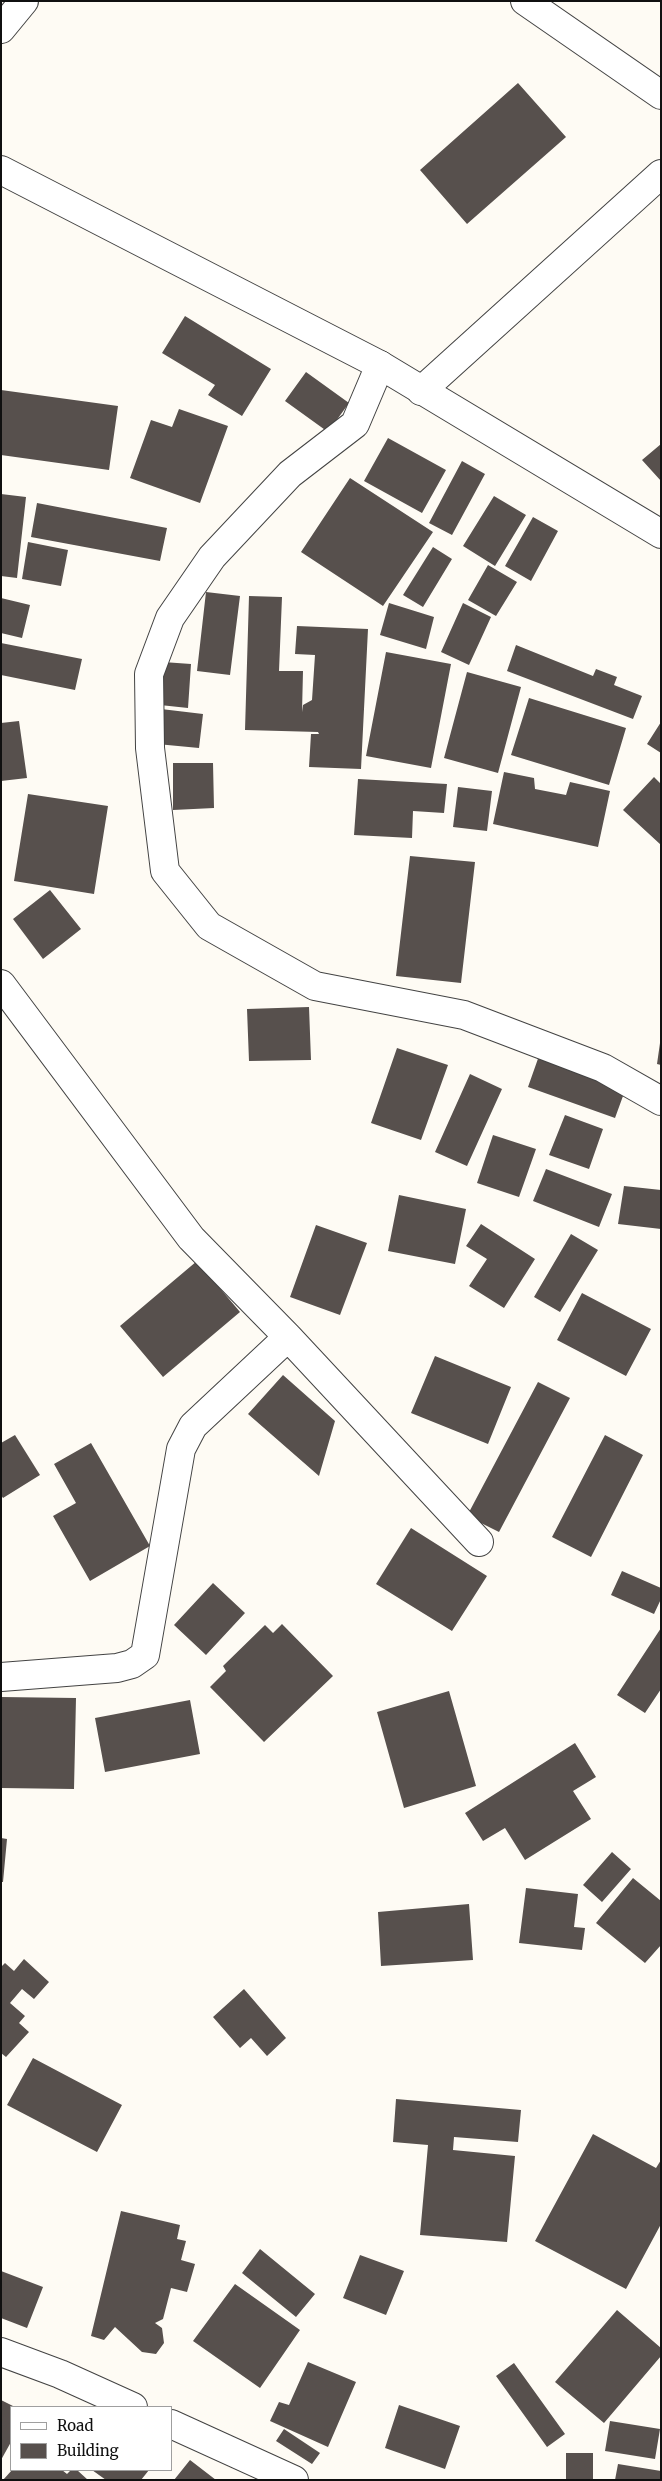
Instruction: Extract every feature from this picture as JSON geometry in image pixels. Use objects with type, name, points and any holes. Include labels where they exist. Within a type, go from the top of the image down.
[{"type":"street","points":[[1,29],[24,1]]},
{"type":"street","points":[[525,1],[661,95]]},
{"type":"street","points":[[1,170],[380,365],[661,534]]},
{"type":"street","points":[[421,391],[661,174]]},
{"type":"street","points":[[380,365],[355,424],[290,474],[212,557],[170,618],[149,674],[150,748],[164,871],[208,926],[315,986],[464,1015],[603,1068],[661,1101]]},
{"type":"street","points":[[1,984],[191,1238],[288,1337],[479,1542]]},
{"type":"street","points":[[1,1677],[117,1668],[132,1664],[145,1655],[181,1449],[193,1426],[288,1337]]},
{"type":"street","points":[[1,2352],[60,2374],[131,2406]]},
{"type":"street","points":[[172,2424],[294,2480]]},
{"type":"building","points":[[518,83],[566,137],[467,224],[420,170]]},
{"type":"building","points":[[185,316],[271,369],[242,416],[208,395],[215,385],[162,353]]},
{"type":"building","points":[[306,372],[349,403],[328,432],[285,401]]},
{"type":"building","points":[[1,390],[118,406],[109,470],[1,455]]},
{"type":"building","points":[[179,409],[228,426],[200,503],[130,478],[151,420],[172,427]]},
{"type":"building","points":[[388,438],[446,470],[422,513],[364,481]]},
{"type":"building","points":[[661,444],[661,481],[642,460]]},
{"type":"building","points":[[462,461],[485,474],[452,535],[429,523]]},
{"type":"building","points":[[350,478],[433,532],[383,606],[301,552]]},
{"type":"building","points":[[1,494],[26,497],[17,578],[1,576]]},
{"type":"building","points":[[494,496],[526,515],[495,566],[463,546]]},
{"type":"building","points":[[37,503],[167,528],[160,561],[31,537]]},
{"type":"building","points":[[533,517],[558,531],[531,581],[505,566]]},
{"type":"building","points":[[28,542],[68,550],[61,586],[22,579]]},
{"type":"building","points":[[433,547],[452,559],[423,607],[403,595]]},
{"type":"building","points":[[488,565],[517,582],[496,616],[468,600]]},
{"type":"building","points":[[206,592],[240,596],[230,675],[197,671]]},
{"type":"building","points":[[249,596],[282,597],[279,671],[303,671],[302,712],[303,705],[312,700],[315,655],[295,654],[297,626],[368,629],[361,769],[309,767],[311,734],[319,734],[318,732],[245,730]]},
{"type":"building","points":[[1,598],[30,605],[22,638],[1,633]]},
{"type":"building","points":[[389,603],[434,617],[426,649],[380,635]]},
{"type":"building","points":[[463,603],[491,617],[469,665],[441,652]]},
{"type":"building","points":[[1,643],[82,659],[75,690],[1,675]]},
{"type":"building","points":[[516,645],[593,676],[596,669],[617,677],[614,685],[642,696],[633,719],[507,671]]},
{"type":"building","points":[[386,652],[451,664],[431,768],[366,756]]},
{"type":"building","points":[[163,662],[191,664],[188,708],[160,705]]},
{"type":"building","points":[[467,672],[521,687],[498,773],[444,758]]},
{"type":"building","points":[[529,698],[626,728],[609,785],[511,755]]},
{"type":"building","points":[[161,709],[203,714],[199,748],[157,744]]},
{"type":"building","points":[[19,721],[27,778],[1,781],[1,723]]},
{"type":"building","points":[[661,722],[661,753],[647,744]]},
{"type":"building","points":[[173,763],[213,763],[214,808],[173,810]]},
{"type":"building","points":[[504,772],[534,778],[535,789],[566,795],[570,782],[610,791],[598,847],[493,824]]},
{"type":"building","points":[[654,777],[661,784],[661,845],[623,810]]},
{"type":"building","points":[[358,779],[447,784],[444,813],[413,811],[412,838],[354,835]]},
{"type":"building","points":[[458,787],[492,791],[487,831],[453,827]]},
{"type":"building","points":[[28,794],[108,806],[94,894],[14,881]]},
{"type":"building","points":[[410,856],[475,862],[461,983],[396,976]]},
{"type":"building","points":[[50,890],[81,929],[43,959],[13,919]]},
{"type":"building","points":[[309,1007],[311,1060],[249,1061],[247,1009]]},
{"type":"building","points":[[661,1043],[661,1065],[657,1064]]},
{"type":"building","points":[[397,1048],[448,1065],[421,1140],[371,1123]]},
{"type":"building","points":[[540,1053],[627,1085],[615,1118],[528,1087]]},
{"type":"building","points":[[470,1074],[502,1089],[467,1166],[435,1152]]},
{"type":"building","points":[[565,1115],[603,1129],[589,1169],[549,1155]]},
{"type":"building","points":[[493,1135],[536,1149],[519,1197],[477,1183]]},
{"type":"building","points":[[546,1169],[612,1194],[599,1227],[533,1201]]},
{"type":"building","points":[[624,1186],[661,1190],[661,1229],[618,1224]]},
{"type":"building","points":[[399,1195],[466,1209],[455,1264],[388,1251]]},
{"type":"building","points":[[481,1224],[535,1259],[504,1308],[469,1286],[487,1259],[466,1246]]},
{"type":"building","points":[[316,1225],[367,1243],[340,1315],[290,1297]]},
{"type":"building","points":[[571,1234],[598,1250],[560,1312],[534,1297]]},
{"type":"building","points":[[197,1261],[240,1312],[163,1377],[120,1326]]},
{"type":"building","points":[[582,1293],[651,1329],[626,1376],[557,1340]]},
{"type":"building","points":[[435,1356],[511,1387],[488,1444],[411,1413]]},
{"type":"building","points":[[283,1375],[335,1421],[319,1476],[248,1414]]},
{"type":"building","points":[[538,1382],[570,1398],[499,1532],[467,1516]]},
{"type":"building","points":[[15,1435],[40,1475],[3,1498],[1,1495],[1,1443]]},
{"type":"building","points":[[605,1435],[643,1455],[591,1557],[552,1537]]},
{"type":"building","points":[[91,1443],[150,1546],[90,1581],[53,1516],[76,1503],[54,1464]]},
{"type":"building","points":[[411,1528],[487,1576],[452,1631],[376,1584]]},
{"type":"building","points":[[622,1571],[661,1588],[661,1599],[654,1614],[611,1595]]},
{"type":"building","points":[[213,1583],[245,1613],[206,1655],[174,1625]]},
{"type":"building","points":[[282,1624],[333,1676],[264,1742],[210,1687],[226,1671],[223,1666],[265,1625],[273,1633]]},
{"type":"building","points":[[661,1628],[661,1689],[645,1713],[617,1695]]},
{"type":"building","points":[[449,1691],[476,1786],[404,1808],[377,1712]]},
{"type":"building","points":[[1,1697],[76,1698],[74,1789],[1,1788]]},
{"type":"building","points":[[190,1700],[200,1754],[105,1772],[95,1718]]},
{"type":"building","points":[[575,1743],[596,1777],[573,1791],[591,1819],[525,1860],[505,1828],[483,1841],[465,1813]]},
{"type":"building","points":[[1,1838],[7,1839],[3,1882],[1,1882]]},
{"type":"building","points":[[612,1852],[631,1869],[602,1902],[583,1885]]},
{"type":"building","points":[[633,1878],[661,1901],[661,1945],[645,1963],[596,1923]]},
{"type":"building","points":[[526,1888],[578,1894],[574,1927],[585,1928],[582,1950],[519,1943]]},
{"type":"building","points":[[469,1904],[473,1960],[381,1966],[378,1912]]},
{"type":"building","points":[[24,1959],[49,1982],[34,1999],[22,1989],[10,2003],[25,2016],[19,2023],[29,2032],[6,2057],[1,2053],[1,1967],[5,1963],[14,1971]]},
{"type":"building","points":[[244,1989],[286,2038],[267,2056],[251,2038],[240,2048],[213,2017]]},
{"type":"building","points":[[33,2058],[122,2105],[97,2152],[7,2105]]},
{"type":"building","points":[[396,2099],[521,2110],[518,2142],[454,2137],[453,2150],[515,2156],[507,2242],[420,2235],[428,2145],[393,2142]]},
{"type":"building","points":[[593,2134],[656,2168],[661,2160],[661,2224],[626,2289],[535,2241]]},
{"type":"building","points":[[121,2211],[180,2225],[177,2239],[186,2241],[181,2260],[195,2264],[187,2292],[171,2288],[163,2319],[155,2323],[162,2328],[164,2343],[156,2354],[142,2352],[115,2327],[104,2340],[91,2336]]},
{"type":"building","points":[[260,2249],[315,2294],[296,2317],[242,2273]]},
{"type":"building","points":[[360,2255],[404,2271],[386,2315],[343,2298]]},
{"type":"building","points":[[1,2271],[43,2287],[27,2328],[1,2318]]},
{"type":"building","points":[[235,2284],[300,2330],[260,2388],[193,2341]]},
{"type":"building","points":[[617,2310],[661,2348],[661,2356],[604,2423],[555,2382]]},
{"type":"building","points":[[308,2362],[356,2382],[328,2447],[270,2421],[279,2402],[289,2405]]},
{"type":"building","points":[[514,2363],[565,2434],[547,2447],[496,2376]]},
{"type":"building","points":[[1,2400],[13,2406],[10,2406],[10,2444],[1,2460]]},
{"type":"building","points":[[399,2405],[460,2426],[445,2469],[385,2448]]},
{"type":"building","points":[[610,2421],[660,2429],[655,2459],[605,2451]]},
{"type":"building","points":[[284,2429],[320,2453],[312,2464],[276,2441]]},
{"type":"building","points":[[566,2453],[593,2453],[593,2480],[566,2480]]},
{"type":"building","points":[[190,2460],[216,2480],[174,2480]]},
{"type":"building","points":[[618,2464],[661,2471],[661,2480],[615,2480]]},
{"type":"building","points":[[11,2471],[63,2471],[67,2474],[70,2471],[78,2471],[88,2480],[3,2480]]},
{"type":"building","points":[[93,2471],[148,2471],[141,2480],[106,2480]]}]
